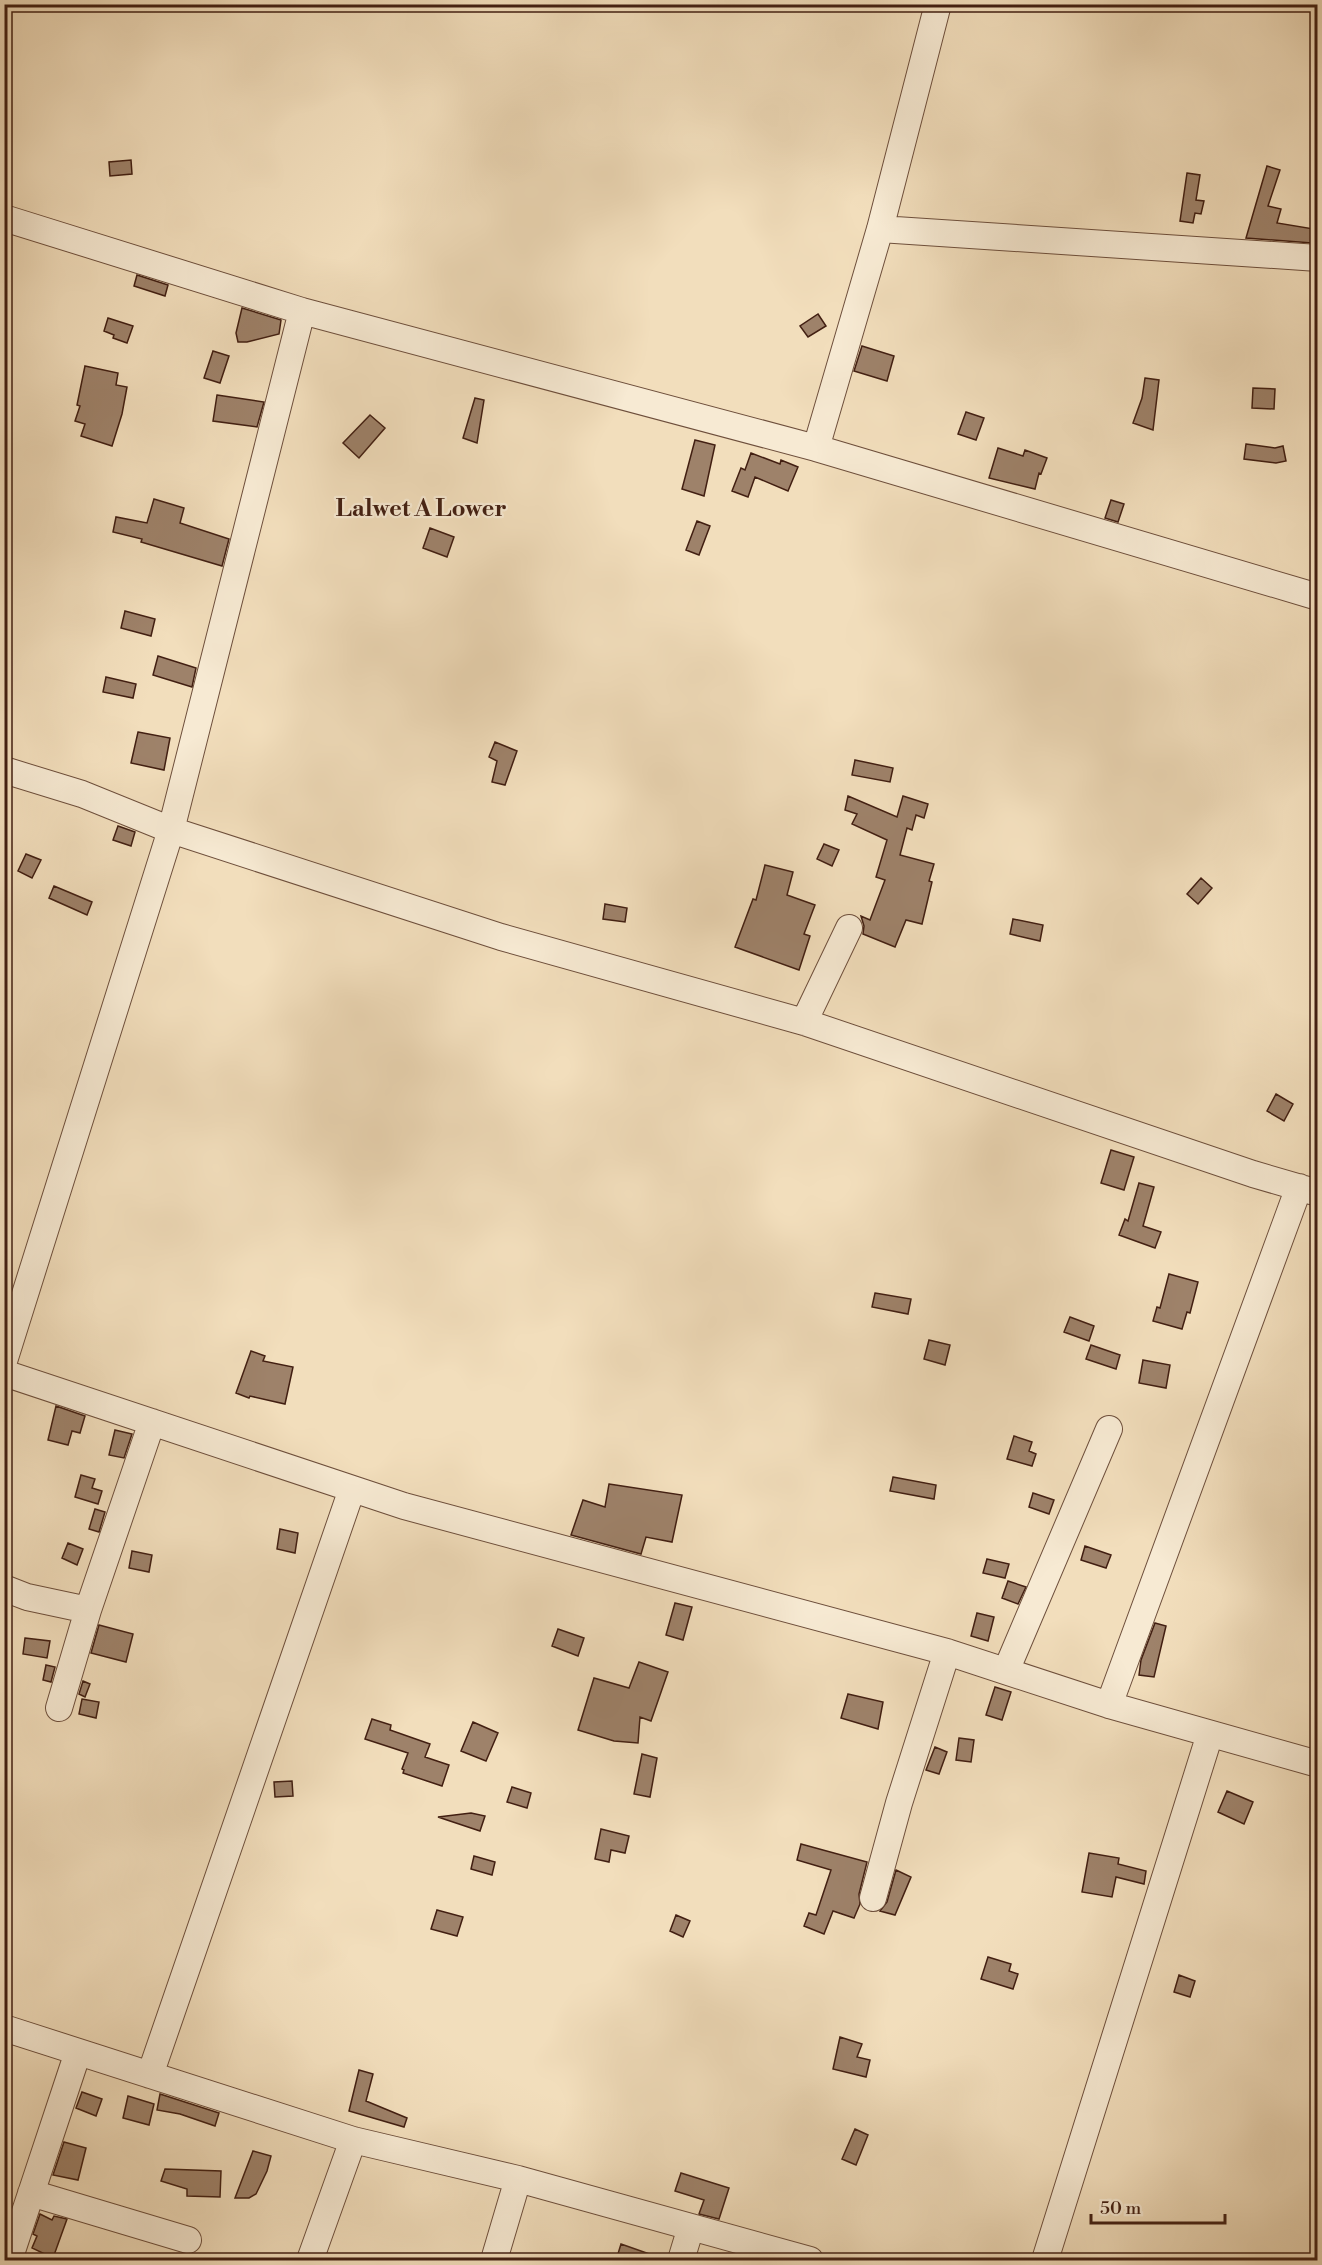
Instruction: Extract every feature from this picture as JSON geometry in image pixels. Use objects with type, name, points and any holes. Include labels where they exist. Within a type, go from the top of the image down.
[{"type":"street","points":[[816,448],[880,230],[938,4]]},
{"type":"street","points":[[4,218],[302,311],[816,448],[1317,597]]},
{"type":"street","points":[[880,230],[1317,258]]},
{"type":"street","points":[[4,1361],[171,830],[302,311]]},
{"type":"street","points":[[4,770],[82,794],[171,830],[501,937],[804,1022],[1253,1174],[1308,1190],[1109,1705]]},
{"type":"street","points":[[804,1022],[849,928]]},
{"type":"street","points":[[4,1373],[404,1506],[947,1653],[1109,1705],[1317,1764]]},
{"type":"street","points":[[60,1708],[88,1610],[152,1422]]},
{"type":"street","points":[[1006,1671],[1109,1429]]},
{"type":"street","points":[[150,2075],[352,1489]]},
{"type":"street","points":[[4,1588],[27,1597],[88,1610]]},
{"type":"street","points":[[873,1898],[899,1803],[947,1653]]},
{"type":"street","points":[[1045,2260],[1210,1734]]},
{"type":"street","points":[[4,2028],[353,2140],[518,2179],[810,2260]]},
{"type":"street","points":[[9,2260],[78,2052]]},
{"type":"street","points":[[310,2260],[353,2140]]},
{"type":"street","points":[[494,2260],[518,2179]]},
{"type":"street","points":[[31,2193],[188,2240]]},
{"type":"street","points":[[681,2260],[691,2227]]},
{"type":"building","points":[[131,160],[132,174],[110,176],[109,162]]},
{"type":"building","points":[[1267,166],[1280,170],[1268,206],[1281,209],[1277,223],[1314,229],[1312,243],[1246,238]]},
{"type":"building","points":[[1187,173],[1200,175],[1196,200],[1204,201],[1201,214],[1195,213],[1193,223],[1180,221]]},
{"type":"building","points":[[137,275],[168,285],[165,296],[134,286]]},
{"type":"building","points":[[242,308],[281,320],[279,334],[238,342],[236,333]]},
{"type":"building","points":[[818,314],[826,326],[808,337],[800,326]]},
{"type":"building","points":[[108,318],[133,326],[127,343],[113,338],[114,335],[104,331]]},
{"type":"building","points":[[862,346],[894,356],[887,381],[854,371]]},
{"type":"building","points":[[213,351],[229,356],[220,383],[204,378]]},
{"type":"building","points":[[85,366],[118,373],[116,385],[127,387],[122,414],[112,446],[81,436],[85,424],[75,421],[80,406],[77,405]]},
{"type":"building","points":[[1145,378],[1159,380],[1153,430],[1133,423],[1142,398]]},
{"type":"building","points":[[1253,388],[1275,389],[1274,409],[1252,408]]},
{"type":"building","points":[[217,395],[264,402],[257,427],[213,421]]},
{"type":"building","points":[[475,398],[484,400],[477,443],[463,438]]},
{"type":"building","points":[[966,412],[984,418],[976,440],[958,434]]},
{"type":"building","points":[[370,415],[385,428],[359,458],[343,443]]},
{"type":"building","points":[[695,440],[715,445],[704,496],[682,489]]},
{"type":"building","points":[[1246,444],[1275,448],[1283,446],[1286,461],[1276,463],[1244,459]]},
{"type":"building","points":[[998,448],[1023,456],[1025,450],[1047,458],[1041,474],[1039,473],[1035,489],[989,478]]},
{"type":"building","points":[[751,453],[780,464],[781,460],[798,467],[788,491],[755,477],[748,497],[732,491],[741,468],[745,470]]},
{"type":"building","points":[[154,499],[184,508],[180,523],[229,539],[222,566],[141,542],[142,539],[113,532],[116,517],[147,523]]},
{"type":"building","points":[[1111,500],[1124,504],[1118,522],[1105,518]]},
{"type":"building","points":[[697,521],[710,526],[699,555],[686,550]]},
{"type":"building","points":[[430,528],[454,537],[447,557],[423,548]]},
{"type":"building","points":[[125,611],[155,619],[151,636],[121,628]]},
{"type":"building","points":[[158,656],[196,668],[192,687],[153,675]]},
{"type":"building","points":[[106,677],[136,684],[133,698],[103,692]]},
{"type":"building","points":[[138,732],[170,738],[164,770],[131,763]]},
{"type":"building","points":[[495,742],[517,751],[505,785],[492,782],[497,761],[489,757]]},
{"type":"building","points":[[855,760],[893,768],[890,782],[852,775]]},
{"type":"building","points":[[848,796],[897,817],[903,796],[928,804],[924,818],[916,815],[912,830],[907,828],[900,855],[934,864],[929,881],[932,882],[922,924],[906,920],[895,947],[863,934],[864,926],[861,916],[870,920],[885,880],[876,877],[887,840],[852,824],[857,814],[845,810]]},
{"type":"building","points":[[118,826],[135,832],[131,846],[113,840]]},
{"type":"building","points":[[824,844],[839,850],[832,866],[817,859]]},
{"type":"building","points":[[26,854],[41,860],[32,878],[18,871]]},
{"type":"building","points":[[765,865],[793,872],[787,895],[815,905],[804,934],[810,936],[799,970],[735,947],[753,899],[756,900]]},
{"type":"building","points":[[1201,878],[1212,888],[1198,904],[1187,894]]},
{"type":"building","points":[[54,886],[92,902],[87,915],[49,898]]},
{"type":"building","points":[[605,904],[627,908],[625,922],[603,919]]},
{"type":"building","points":[[1013,919],[1043,925],[1040,941],[1010,934]]},
{"type":"building","points":[[1276,1094],[1293,1104],[1284,1121],[1267,1111]]},
{"type":"building","points":[[1111,1150],[1134,1157],[1124,1190],[1101,1183]]},
{"type":"building","points":[[1139,1183],[1154,1187],[1143,1226],[1161,1232],[1155,1248],[1119,1235],[1125,1219],[1128,1221]]},
{"type":"building","points":[[1169,1274],[1198,1282],[1190,1313],[1187,1312],[1182,1329],[1153,1321],[1157,1307],[1160,1308]]},
{"type":"building","points":[[875,1293],[911,1299],[908,1314],[872,1307]]},
{"type":"building","points":[[1070,1317],[1094,1326],[1089,1341],[1064,1332]]},
{"type":"building","points":[[929,1340],[950,1345],[945,1365],[924,1359]]},
{"type":"building","points":[[1091,1345],[1120,1355],[1116,1369],[1086,1359]]},
{"type":"building","points":[[251,1351],[265,1356],[263,1361],[293,1367],[285,1404],[250,1396],[249,1398],[236,1393]]},
{"type":"building","points":[[1143,1360],[1170,1365],[1166,1388],[1139,1383]]},
{"type":"building","points":[[56,1406],[85,1416],[80,1433],[72,1431],[68,1445],[48,1440]]},
{"type":"building","points":[[115,1430],[132,1434],[124,1458],[109,1455]]},
{"type":"building","points":[[1014,1436],[1032,1442],[1029,1451],[1036,1454],[1032,1466],[1007,1459]]},
{"type":"building","points":[[81,1475],[95,1479],[92,1488],[102,1491],[98,1504],[75,1497]]},
{"type":"building","points":[[893,1477],[936,1485],[934,1499],[890,1491]]},
{"type":"building","points":[[609,1484],[682,1495],[672,1542],[646,1537],[641,1554],[571,1535],[583,1500],[605,1507]]},
{"type":"building","points":[[1033,1493],[1054,1500],[1049,1514],[1029,1507]]},
{"type":"building","points":[[95,1509],[105,1512],[99,1532],[89,1529]]},
{"type":"building","points":[[280,1529],[298,1533],[295,1553],[277,1549]]},
{"type":"building","points":[[68,1543],[83,1549],[77,1565],[62,1558]]},
{"type":"building","points":[[1085,1546],[1111,1555],[1106,1568],[1081,1560]]},
{"type":"building","points":[[132,1551],[152,1555],[149,1572],[129,1568]]},
{"type":"building","points":[[987,1559],[1009,1564],[1005,1578],[983,1573]]},
{"type":"building","points":[[1008,1581],[1026,1587],[1018,1604],[1002,1598]]},
{"type":"building","points":[[675,1603],[692,1607],[683,1640],[666,1635]]},
{"type":"building","points":[[977,1613],[994,1617],[988,1641],[971,1636]]},
{"type":"building","points":[[1155,1623],[1166,1626],[1154,1677],[1139,1675],[1141,1660]]},
{"type":"building","points":[[99,1625],[133,1634],[126,1662],[91,1653]]},
{"type":"building","points":[[558,1629],[584,1638],[578,1656],[552,1646]]},
{"type":"building","points":[[25,1638],[50,1641],[47,1658],[23,1654]]},
{"type":"building","points":[[639,1662],[668,1672],[651,1721],[640,1717],[638,1743],[614,1741],[578,1730],[594,1678],[629,1688]]},
{"type":"building","points":[[46,1665],[55,1667],[51,1682],[43,1680]]},
{"type":"building","points":[[83,1681],[90,1684],[85,1697],[79,1694]]},
{"type":"building","points":[[995,1687],[1011,1692],[1002,1720],[986,1715]]},
{"type":"building","points":[[848,1694],[883,1702],[878,1729],[841,1718]]},
{"type":"building","points":[[82,1699],[99,1702],[96,1718],[79,1714]]},
{"type":"building","points":[[372,1719],[391,1725],[390,1730],[430,1744],[425,1757],[449,1765],[442,1786],[403,1773],[402,1769],[408,1753],[365,1739]]},
{"type":"building","points":[[473,1722],[498,1733],[486,1761],[461,1751]]},
{"type":"building","points":[[959,1738],[974,1740],[971,1762],[956,1760]]},
{"type":"building","points":[[935,1747],[947,1752],[939,1774],[926,1770]]},
{"type":"building","points":[[642,1754],[657,1758],[650,1797],[634,1794]]},
{"type":"building","points":[[292,1781],[293,1796],[275,1797],[274,1782]]},
{"type":"building","points":[[512,1787],[531,1793],[527,1808],[507,1802]]},
{"type":"building","points":[[1227,1791],[1253,1802],[1244,1824],[1218,1812]]},
{"type":"building","points":[[471,1813],[485,1816],[480,1831],[438,1817]]},
{"type":"building","points":[[601,1829],[629,1836],[625,1853],[611,1850],[609,1862],[595,1859]]},
{"type":"building","points":[[801,1844],[867,1862],[859,1894],[860,1904],[854,1918],[833,1911],[824,1934],[804,1926],[809,1913],[816,1915],[831,1870],[797,1860]]},
{"type":"building","points":[[1089,1853],[1119,1858],[1118,1864],[1146,1871],[1144,1884],[1116,1877],[1112,1897],[1082,1892]]},
{"type":"building","points":[[474,1856],[495,1862],[492,1875],[471,1869]]},
{"type":"building","points":[[896,1870],[911,1877],[895,1915],[880,1911],[887,1902]]},
{"type":"building","points":[[437,1910],[463,1917],[457,1936],[431,1929]]},
{"type":"building","points":[[676,1915],[690,1921],[683,1937],[670,1931]]},
{"type":"building","points":[[988,1957],[1011,1964],[1009,1971],[1018,1974],[1013,1989],[981,1979]]},
{"type":"building","points":[[1179,1975],[1195,1981],[1190,1997],[1174,1992]]},
{"type":"building","points":[[840,2037],[862,2044],[857,2057],[870,2060],[866,2077],[833,2069]]},
{"type":"building","points":[[359,2070],[373,2074],[366,2101],[407,2118],[404,2127],[349,2111]]},
{"type":"building","points":[[82,2092],[102,2099],[96,2116],[76,2108]]},
{"type":"building","points":[[160,2094],[219,2113],[215,2126],[180,2114],[157,2110]]},
{"type":"building","points":[[128,2096],[154,2104],[149,2125],[123,2118]]},
{"type":"building","points":[[855,2129],[868,2135],[856,2165],[842,2159]]},
{"type":"building","points":[[64,2142],[86,2148],[78,2180],[53,2175]]},
{"type":"building","points":[[253,2151],[271,2156],[267,2171],[256,2194],[249,2198],[235,2198]]},
{"type":"building","points":[[165,2169],[221,2171],[220,2197],[187,2196],[187,2189],[161,2181]]},
{"type":"building","points":[[681,2173],[729,2188],[719,2219],[699,2214],[704,2200],[675,2191]]},
{"type":"building","points":[[40,2214],[52,2220],[54,2216],[67,2219],[53,2258],[32,2248],[37,2236],[33,2234]]},
{"type":"building","points":[[621,2244],[661,2258],[661,2260],[625,2260],[617,2257]]},
{"type":"district","name":"Lalwet A Lower","points":[[421,509]]}]
